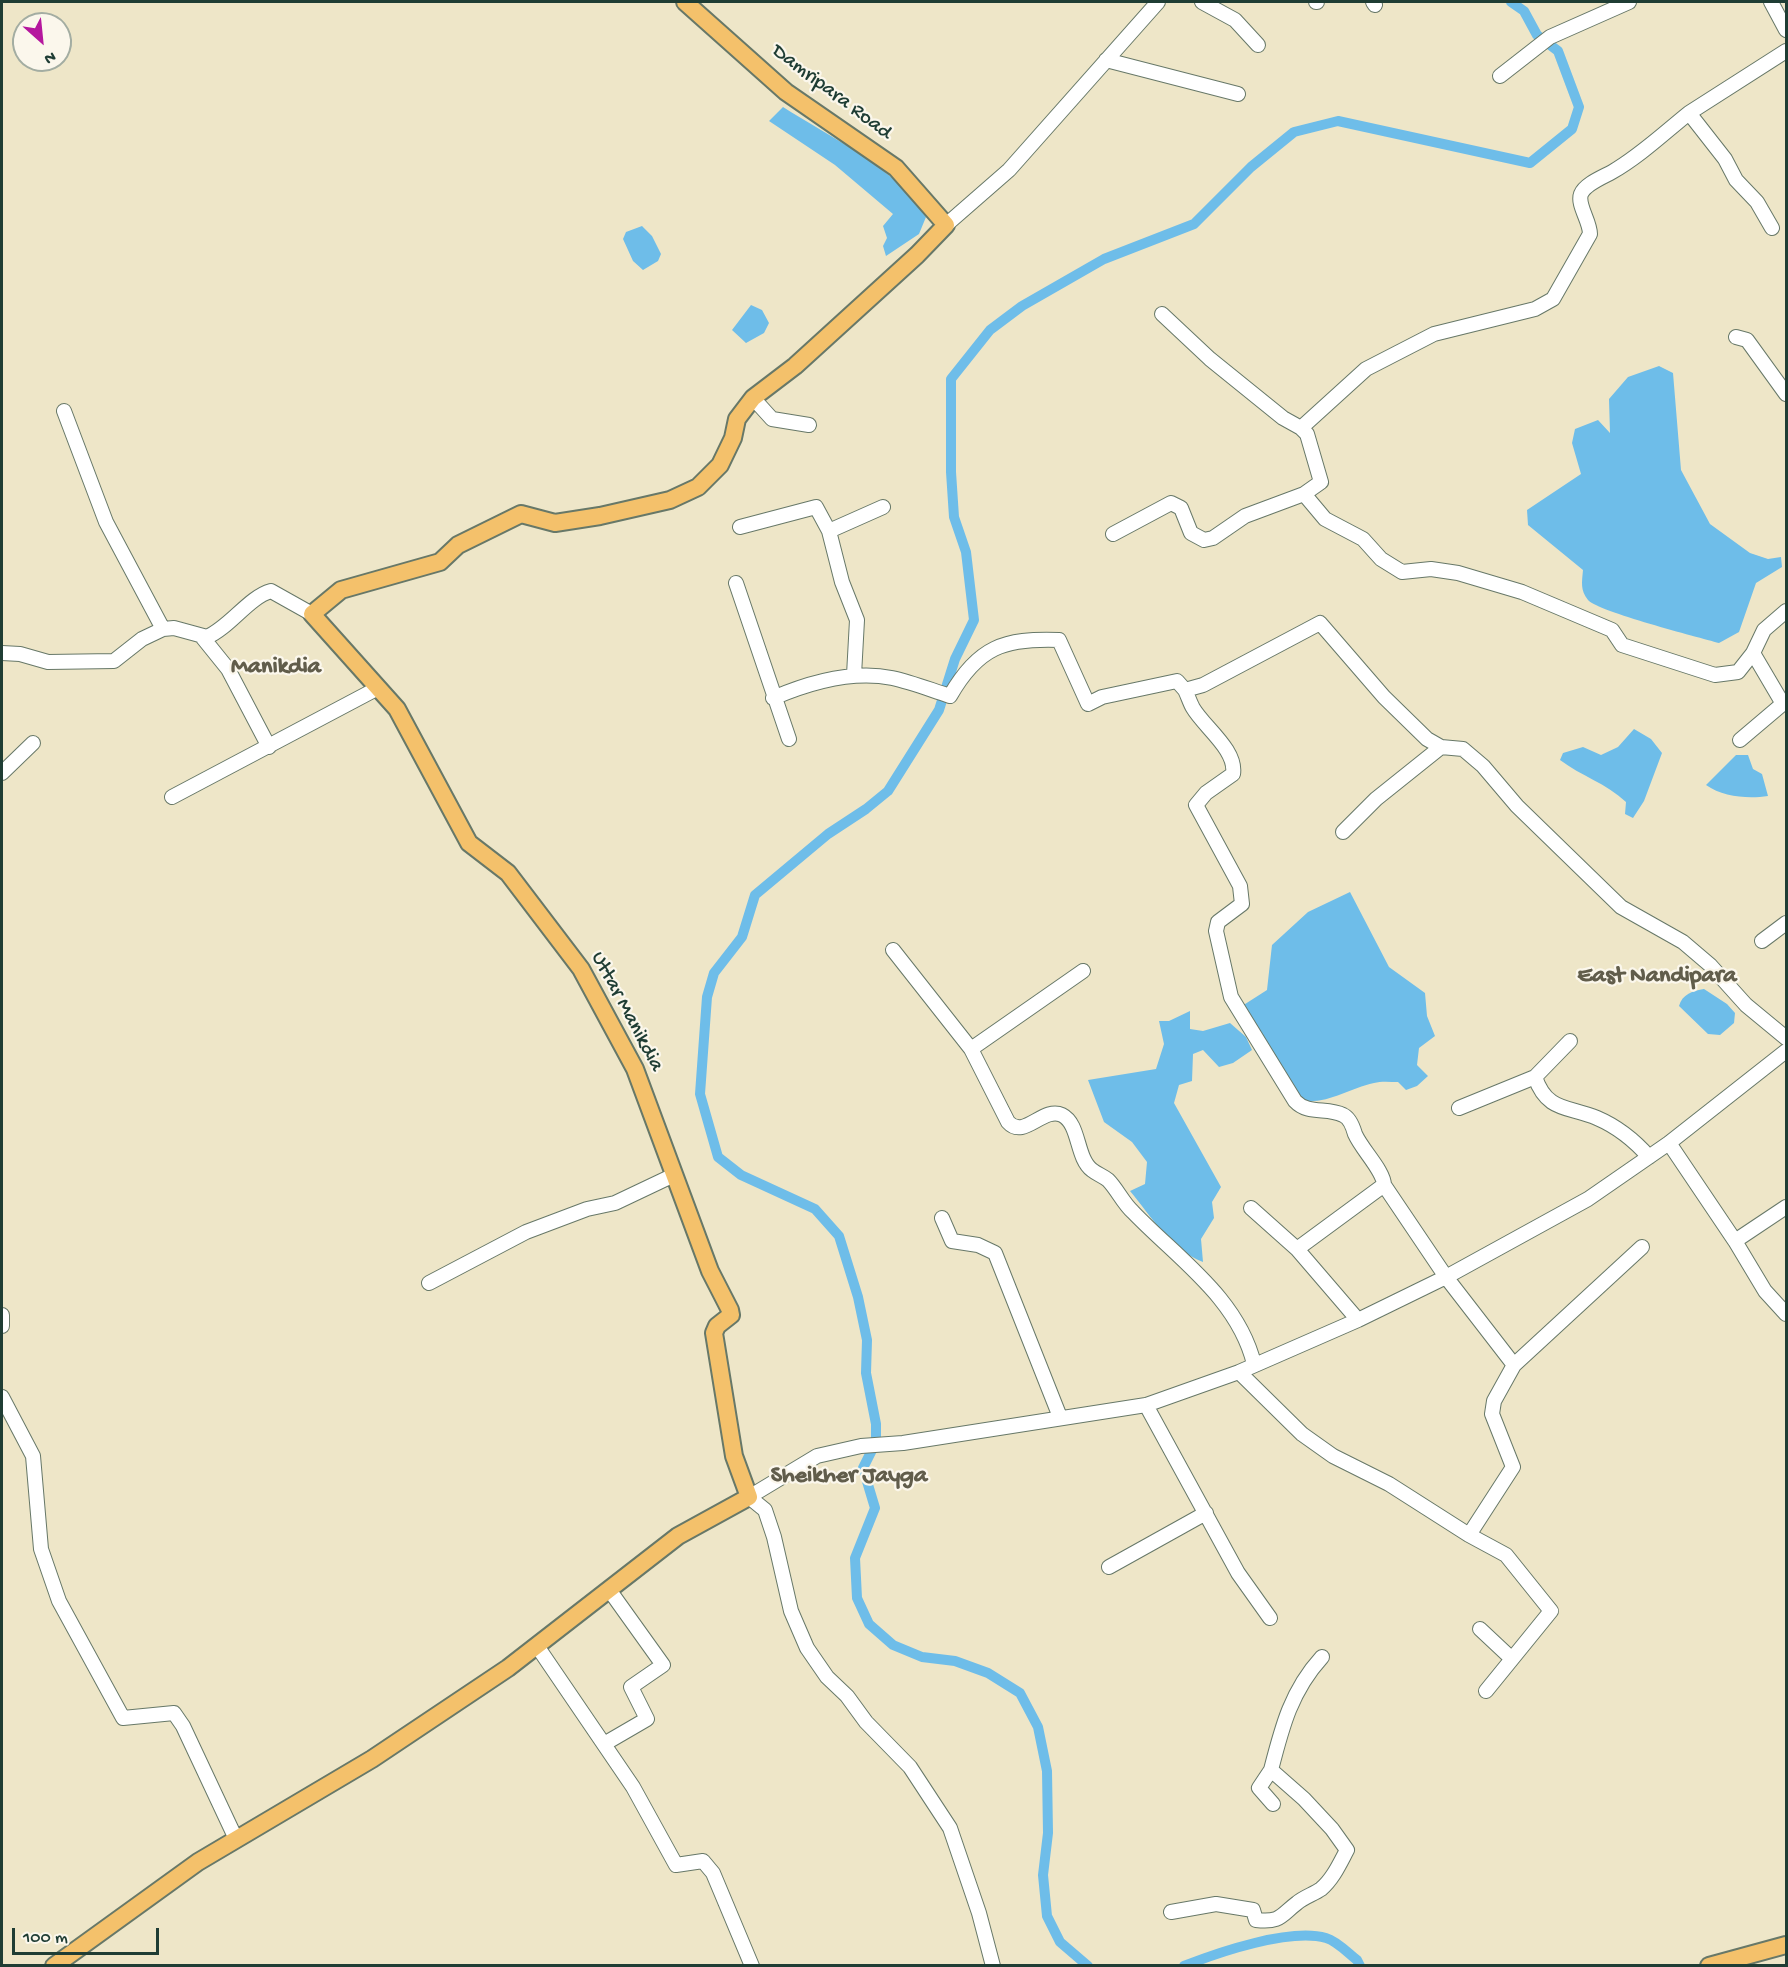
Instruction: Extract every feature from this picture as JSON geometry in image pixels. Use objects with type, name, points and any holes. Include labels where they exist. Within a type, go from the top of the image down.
[{"type":"main road","name":"Damripara Road","points":[[685,2],[786,92],[896,168],[946,225]]},
{"type":"main road","points":[[312,614],[341,590],[440,562],[458,545],[521,514],[555,523],[600,516],[670,500],[698,487],[720,465],[734,438],[737,419],[753,398],[795,366],[917,255],[946,225]]},
{"type":"main road","name":"Uttar Manikdia","points":[[312,614],[397,709],[469,843],[508,873],[581,969],[635,1069],[710,1271],[730,1310],[730,1315],[717,1326],[714,1333],[734,1456],[749,1497]]},
{"type":"main road","points":[[54,1965],[145,1898],[236,1839],[372,1759],[537,1646],[610,1591],[647,1557],[678,1536],[749,1497]]},
{"type":"main road","points":[[1709,1965],[1786,1945]]},
{"type":"street","points":[[946,225],[1009,170],[1158,2]]},
{"type":"street","points":[[1202,2],[1235,20],[1258,45]]},
{"type":"street","points":[[1500,76],[1550,37],[1629,2]]},
{"type":"street","points":[[1771,2],[1786,30]]},
{"type":"street","points":[[1301,428],[1366,369],[1434,333],[1535,309],[1553,299],[1590,234],[1590,227],[1581,202],[1581,194],[1586,188],[1626,164],[1689,113],[1786,51]]},
{"type":"street","points":[[1106,60],[1238,94]]},
{"type":"street","points":[[1689,113],[1725,159],[1736,180],[1757,202],[1772,228]]},
{"type":"street","points":[[1113,534],[1171,503],[1181,508],[1191,533],[1204,540],[1213,538],[1245,516],[1304,494],[1321,482],[1307,434],[1283,418],[1229,374],[1162,314]]},
{"type":"street","points":[[1736,338],[1747,340],[1785,388]]},
{"type":"street","points":[[753,398],[772,419],[809,425]]},
{"type":"street","points":[[64,411],[106,522],[164,629]]},
{"type":"street","points":[[1304,494],[1325,519],[1363,539],[1381,559],[1402,572],[1431,569],[1522,592],[1592,619],[1612,630],[1622,645],[1715,675],[1738,672],[1753,653],[1764,630],[1786,611]]},
{"type":"street","points":[[740,527],[816,507],[829,531],[842,582],[857,620],[854,675]]},
{"type":"street","points":[[829,531],[883,507]]},
{"type":"street","points":[[736,583],[773,698],[789,739]]},
{"type":"street","points":[[203,638],[219,631],[267,592],[274,592],[312,614]]},
{"type":"street","points":[[1185,690],[1203,685],[1320,623],[1384,697],[1427,739],[1441,747],[1463,749],[1483,766],[1517,806],[1612,900],[1683,942],[1710,965],[1746,1005],[1786,1038]]},
{"type":"street","points":[[2,653],[20,654],[48,662],[114,661],[142,639],[164,629],[174,628],[203,638],[228,669],[269,747]]},
{"type":"street","points":[[773,698],[794,689],[854,675],[891,677],[950,696],[974,664],[995,646],[1038,639],[1059,639],[1088,704],[1102,697],[1177,681],[1185,690],[1193,708],[1223,746],[1234,766],[1233,774],[1206,793],[1196,805],[1240,886],[1242,904],[1236,911],[1222,918],[1216,931],[1231,997],[1295,1101],[1308,1109],[1342,1114],[1348,1119],[1360,1146],[1384,1178],[1384,1185],[1446,1277],[1514,1365]]},
{"type":"street","points":[[1740,740],[1785,702],[1753,653]]},
{"type":"street","points":[[172,797],[378,688]]},
{"type":"street","points":[[2,773],[33,743]]},
{"type":"street","points":[[1343,832],[1376,799],[1441,747]]},
{"type":"street","points":[[1762,941],[1786,923]]},
{"type":"street","points":[[893,950],[970,1049],[1012,1127],[1019,1128],[1055,1114],[1063,1115],[1070,1123],[1087,1165],[1108,1180],[1132,1212],[1209,1285],[1242,1332],[1254,1364]]},
{"type":"street","points":[[970,1049],[1083,971]]},
{"type":"street","points":[[1460,1108],[1535,1077],[1570,1041]]},
{"type":"street","points":[[993,1965],[979,1913],[950,1828],[910,1767],[866,1722],[847,1696],[827,1677],[807,1648],[791,1611],[774,1537],[765,1510],[749,1497],[817,1456],[861,1446],[903,1443],[1146,1405],[1239,1372],[1358,1320],[1446,1277],[1588,1199],[1669,1143],[1786,1051]]},
{"type":"street","points":[[1535,1077],[1547,1100],[1569,1110],[1598,1118],[1637,1143],[1649,1157]]},
{"type":"street","points":[[1669,1143],[1736,1240],[1765,1291],[1786,1314]]},
{"type":"street","points":[[429,1283],[526,1232],[587,1209],[615,1203],[674,1175]]},
{"type":"street","points":[[1297,1249],[1384,1185]]},
{"type":"street","points":[[1736,1240],[1786,1207]]},
{"type":"street","points":[[1251,1208],[1297,1249],[1358,1320]]},
{"type":"street","points":[[942,1218],[952,1241],[988,1248],[995,1253],[1060,1417]]},
{"type":"street","points":[[1469,1535],[1513,1467],[1492,1414],[1494,1401],[1514,1365],[1642,1247]]},
{"type":"street","points":[[2,1315],[2,1326]]},
{"type":"street","points":[[1239,1372],[1302,1434],[1333,1456],[1389,1484],[1469,1535],[1506,1555],[1551,1611],[1486,1691]]},
{"type":"street","points":[[2,1397],[33,1456],[41,1549],[59,1601],[123,1718],[174,1713],[183,1726],[236,1839]]},
{"type":"street","points":[[1146,1405],[1238,1573],[1270,1618]]},
{"type":"street","points":[[1110,1567],[1206,1514]]},
{"type":"street","points":[[604,1744],[647,1719],[631,1687],[663,1665],[610,1591]]},
{"type":"street","points":[[1479,1629],[1512,1659]]},
{"type":"street","points":[[537,1646],[633,1787],[676,1865],[703,1861],[713,1873],[752,1965]]},
{"type":"street","points":[[1273,1804],[1259,1788],[1271,1770],[1282,1723],[1307,1673],[1322,1657]]},
{"type":"street","points":[[1171,1912],[1216,1904],[1252,1910],[1256,1920],[1269,1920],[1286,1915],[1296,1903],[1321,1889],[1332,1876],[1347,1850],[1332,1828],[1304,1798],[1271,1770]]},
{"type":"water","points":[[783,107],[861,155],[899,184],[926,217],[919,234],[886,256],[883,246],[887,238],[883,226],[893,214],[835,165],[769,121]]},
{"type":"water","points":[[642,226],[652,236],[661,254],[658,261],[643,270],[633,261],[623,239],[626,232]]},
{"type":"water","points":[[751,305],[762,310],[769,323],[764,333],[746,343],[732,330]]},
{"type":"water","points":[[1659,366],[1673,373],[1681,470],[1710,524],[1750,553],[1768,559],[1781,557],[1782,567],[1756,583],[1739,632],[1719,643],[1596,605],[1588,600],[1584,593],[1583,570],[1528,525],[1527,510],[1581,474],[1572,443],[1575,429],[1598,420],[1610,433],[1609,399],[1628,377]]},
{"type":"water","points":[[1634,729],[1651,739],[1662,753],[1644,801],[1633,818],[1625,814],[1626,802],[1618,795],[1560,760],[1563,753],[1583,747],[1601,755],[1618,747]]},
{"type":"water","points":[[1736,755],[1748,755],[1753,769],[1762,774],[1768,796],[1736,796],[1706,785]]},
{"type":"water","points":[[1350,892],[1389,967],[1425,993],[1427,1016],[1435,1036],[1419,1048],[1417,1065],[1428,1076],[1417,1086],[1406,1090],[1398,1082],[1380,1082],[1327,1099],[1297,1100],[1242,1006],[1267,990],[1272,945],[1308,912]]},
{"type":"water","points":[[1704,989],[1727,1004],[1735,1013],[1734,1023],[1720,1035],[1708,1034],[1679,1006],[1685,996]]},
{"type":"water","points":[[1190,1011],[1190,1029],[1203,1031],[1230,1023],[1246,1037],[1252,1050],[1233,1063],[1219,1067],[1203,1050],[1193,1054],[1192,1081],[1179,1085],[1174,1103],[1221,1187],[1212,1202],[1214,1218],[1201,1239],[1203,1262],[1192,1257],[1171,1241],[1130,1191],[1145,1184],[1147,1162],[1132,1142],[1104,1122],[1088,1080],[1156,1069],[1164,1044],[1159,1021],[1169,1021]]},
{"type":"waterway","points":[[1088,1966],[1060,1942],[1047,1916],[1043,1875],[1048,1833],[1047,1771],[1038,1727],[1020,1693],[988,1673],[955,1661],[922,1657],[893,1645],[869,1624],[857,1598],[855,1558],[875,1508],[863,1468],[876,1442],[876,1424],[866,1373],[867,1340],[858,1297],[839,1236],[815,1209],[741,1175],[718,1157],[700,1094],[707,997],[714,973],[742,937],[755,895],[828,834],[866,809],[888,791],[939,710],[955,659],[974,620],[966,552],[954,517],[951,472],[951,379],[990,330],[1022,306],[1104,259],[1194,224],[1251,167],[1294,132],[1338,121],[1530,163],[1572,129],[1579,107],[1558,51],[1537,35],[1524,11],[1511,2]]},
{"type":"waterway","points":[[1184,1966],[1255,1943],[1294,1936],[1326,1938],[1343,1948],[1357,1960],[1360,1966]]},
{"type":"district","name":"Manikdia","points":[[276,668]]},
{"type":"district","name":"East Nandipara","points":[[1657,977]]},
{"type":"district","name":"Sheikher Jayga","points":[[849,1477]]}]
